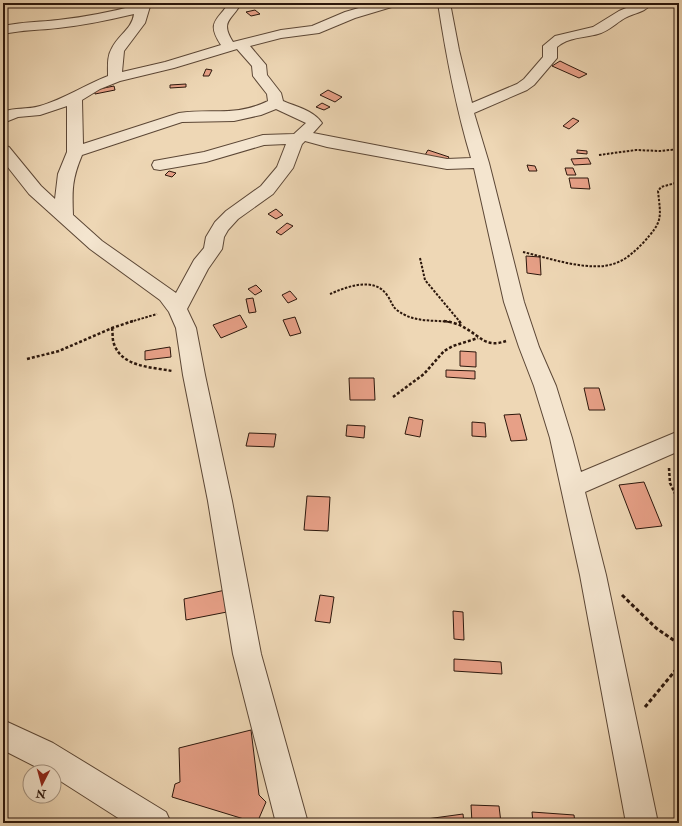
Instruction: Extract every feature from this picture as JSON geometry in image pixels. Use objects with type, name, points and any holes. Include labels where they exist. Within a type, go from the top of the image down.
[{"type":"street","points":[[235,3],[233,8],[225,14],[220,26],[222,36],[259,65],[260,76],[274,93],[276,103]]},
{"type":"street","points":[[3,118],[11,114],[46,109],[74,98],[95,86],[115,78],[169,65],[235,46],[289,33],[314,30],[350,15],[390,3]]},
{"type":"street","points":[[444,3],[452,50],[466,111],[481,163],[500,248],[523,330],[546,386],[573,486],[593,574],[601,621],[642,823]]},
{"type":"street","points":[[466,111],[522,87],[529,82],[550,58],[550,46],[554,42],[569,36],[594,31],[622,14],[639,8],[646,3]]},
{"type":"street","points":[[115,78],[116,55],[119,46],[138,26],[144,5]]},
{"type":"street","points":[[3,30],[22,26],[57,24],[105,17],[144,5]]},
{"type":"street","points":[[64,217],[64,188],[66,174],[75,152],[74,98]]},
{"type":"street","points":[[75,152],[179,118],[195,115],[218,117],[242,114],[260,110],[276,103],[313,121],[313,125],[299,137],[284,168],[267,190],[232,215],[221,226],[215,237],[213,249],[201,265],[177,308]]},
{"type":"street","points":[[160,165],[206,157],[263,140],[299,137],[447,164],[481,163]]},
{"type":"street","points":[[3,150],[10,173],[35,190],[96,245],[166,295],[177,308],[186,328],[194,375],[220,501],[247,654],[292,823]]},
{"type":"street","points":[[573,486],[677,442]]},
{"type":"street","points":[[3,734],[60,763],[153,823]]},
{"type":"path","points":[[599,155],[636,150],[660,151],[679,149]]},
{"type":"path","points":[[500,248],[582,266],[600,267],[616,263],[633,253],[657,228],[661,217],[658,191],[662,187],[679,182]]},
{"type":"path","points":[[420,258],[425,280],[462,326],[478,338],[488,343],[502,343],[523,330]]},
{"type":"path","points":[[330,294],[356,285],[375,287],[379,288],[387,295],[392,306],[405,315],[415,318],[452,322],[462,326]]},
{"type":"path","points":[[27,360],[59,351],[112,328],[177,308]]},
{"type":"path","points":[[112,328],[114,345],[118,354],[128,361],[138,365],[194,375]]},
{"type":"path","points":[[393,397],[424,374],[444,351],[453,346],[478,338]]},
{"type":"path","points":[[677,442],[669,463],[670,483],[679,502]]},
{"type":"path","points":[[593,574],[620,592],[655,627],[669,639],[679,644]]},
{"type":"path","points":[[624,733],[679,666]]},
{"type":"building","points":[[166,3],[167,5],[152,7],[151,4]]},
{"type":"building","points":[[255,10],[260,14],[251,16],[246,12]]},
{"type":"building","points":[[560,61],[587,74],[579,78],[552,66]]},
{"type":"building","points":[[206,69],[212,70],[209,76],[203,76]]},
{"type":"building","points":[[186,84],[186,87],[170,88],[170,85]]},
{"type":"building","points":[[114,86],[115,90],[95,94],[94,90]]},
{"type":"building","points":[[328,90],[342,97],[335,102],[320,95]]},
{"type":"building","points":[[322,103],[330,107],[324,110],[316,107]]},
{"type":"building","points":[[573,118],[579,121],[569,129],[563,126]]},
{"type":"building","points":[[428,150],[449,157],[446,161],[425,155]]},
{"type":"building","points":[[577,150],[587,151],[587,154],[577,153]]},
{"type":"building","points":[[588,158],[591,164],[574,165],[571,159]]},
{"type":"building","points":[[527,165],[535,166],[537,171],[529,171]]},
{"type":"building","points":[[565,168],[573,168],[576,175],[567,175]]},
{"type":"building","points":[[169,171],[176,173],[172,177],[165,175]]},
{"type":"building","points":[[569,178],[588,178],[590,189],[571,188]]},
{"type":"building","points":[[276,209],[283,215],[276,219],[268,214]]},
{"type":"building","points":[[287,223],[293,226],[281,235],[276,232]]},
{"type":"building","points":[[526,256],[540,257],[541,275],[527,273]]},
{"type":"building","points":[[256,285],[262,291],[255,295],[248,289]]},
{"type":"building","points":[[290,291],[297,299],[288,303],[282,295]]},
{"type":"building","points":[[253,298],[256,312],[249,313],[246,299]]},
{"type":"building","points":[[240,315],[247,327],[221,338],[213,325]]},
{"type":"building","points":[[295,317],[301,333],[290,336],[283,320]]},
{"type":"building","points":[[170,347],[171,357],[145,360],[145,351]]},
{"type":"building","points":[[460,351],[476,352],[476,367],[460,366]]},
{"type":"building","points":[[446,370],[475,371],[475,379],[446,377]]},
{"type":"building","points":[[349,378],[374,378],[375,400],[350,400]]},
{"type":"building","points":[[584,388],[599,388],[605,410],[589,410]]},
{"type":"building","points":[[520,414],[527,440],[511,441],[504,415]]},
{"type":"building","points":[[409,417],[423,420],[420,437],[405,434]]},
{"type":"building","points":[[472,422],[485,423],[486,437],[472,436]]},
{"type":"building","points":[[347,425],[365,426],[364,438],[346,436]]},
{"type":"building","points":[[249,433],[276,434],[274,447],[246,446]]},
{"type":"building","points":[[644,482],[662,526],[636,529],[619,485]]},
{"type":"building","points":[[307,496],[330,497],[328,531],[304,530]]},
{"type":"building","points":[[230,589],[232,611],[186,620],[184,599]]},
{"type":"building","points":[[320,595],[334,597],[330,623],[315,621]]},
{"type":"building","points":[[453,611],[463,612],[464,640],[454,639]]},
{"type":"building","points":[[454,659],[501,662],[502,674],[454,671]]},
{"type":"building","points":[[251,730],[259,795],[266,802],[257,823],[172,797],[175,784],[180,782],[179,748]]},
{"type":"building","points":[[471,805],[499,806],[501,823],[472,823]]},
{"type":"building","points":[[532,812],[574,815],[575,823],[533,823]]},
{"type":"building","points":[[463,814],[464,823],[412,823],[412,821]]}]
